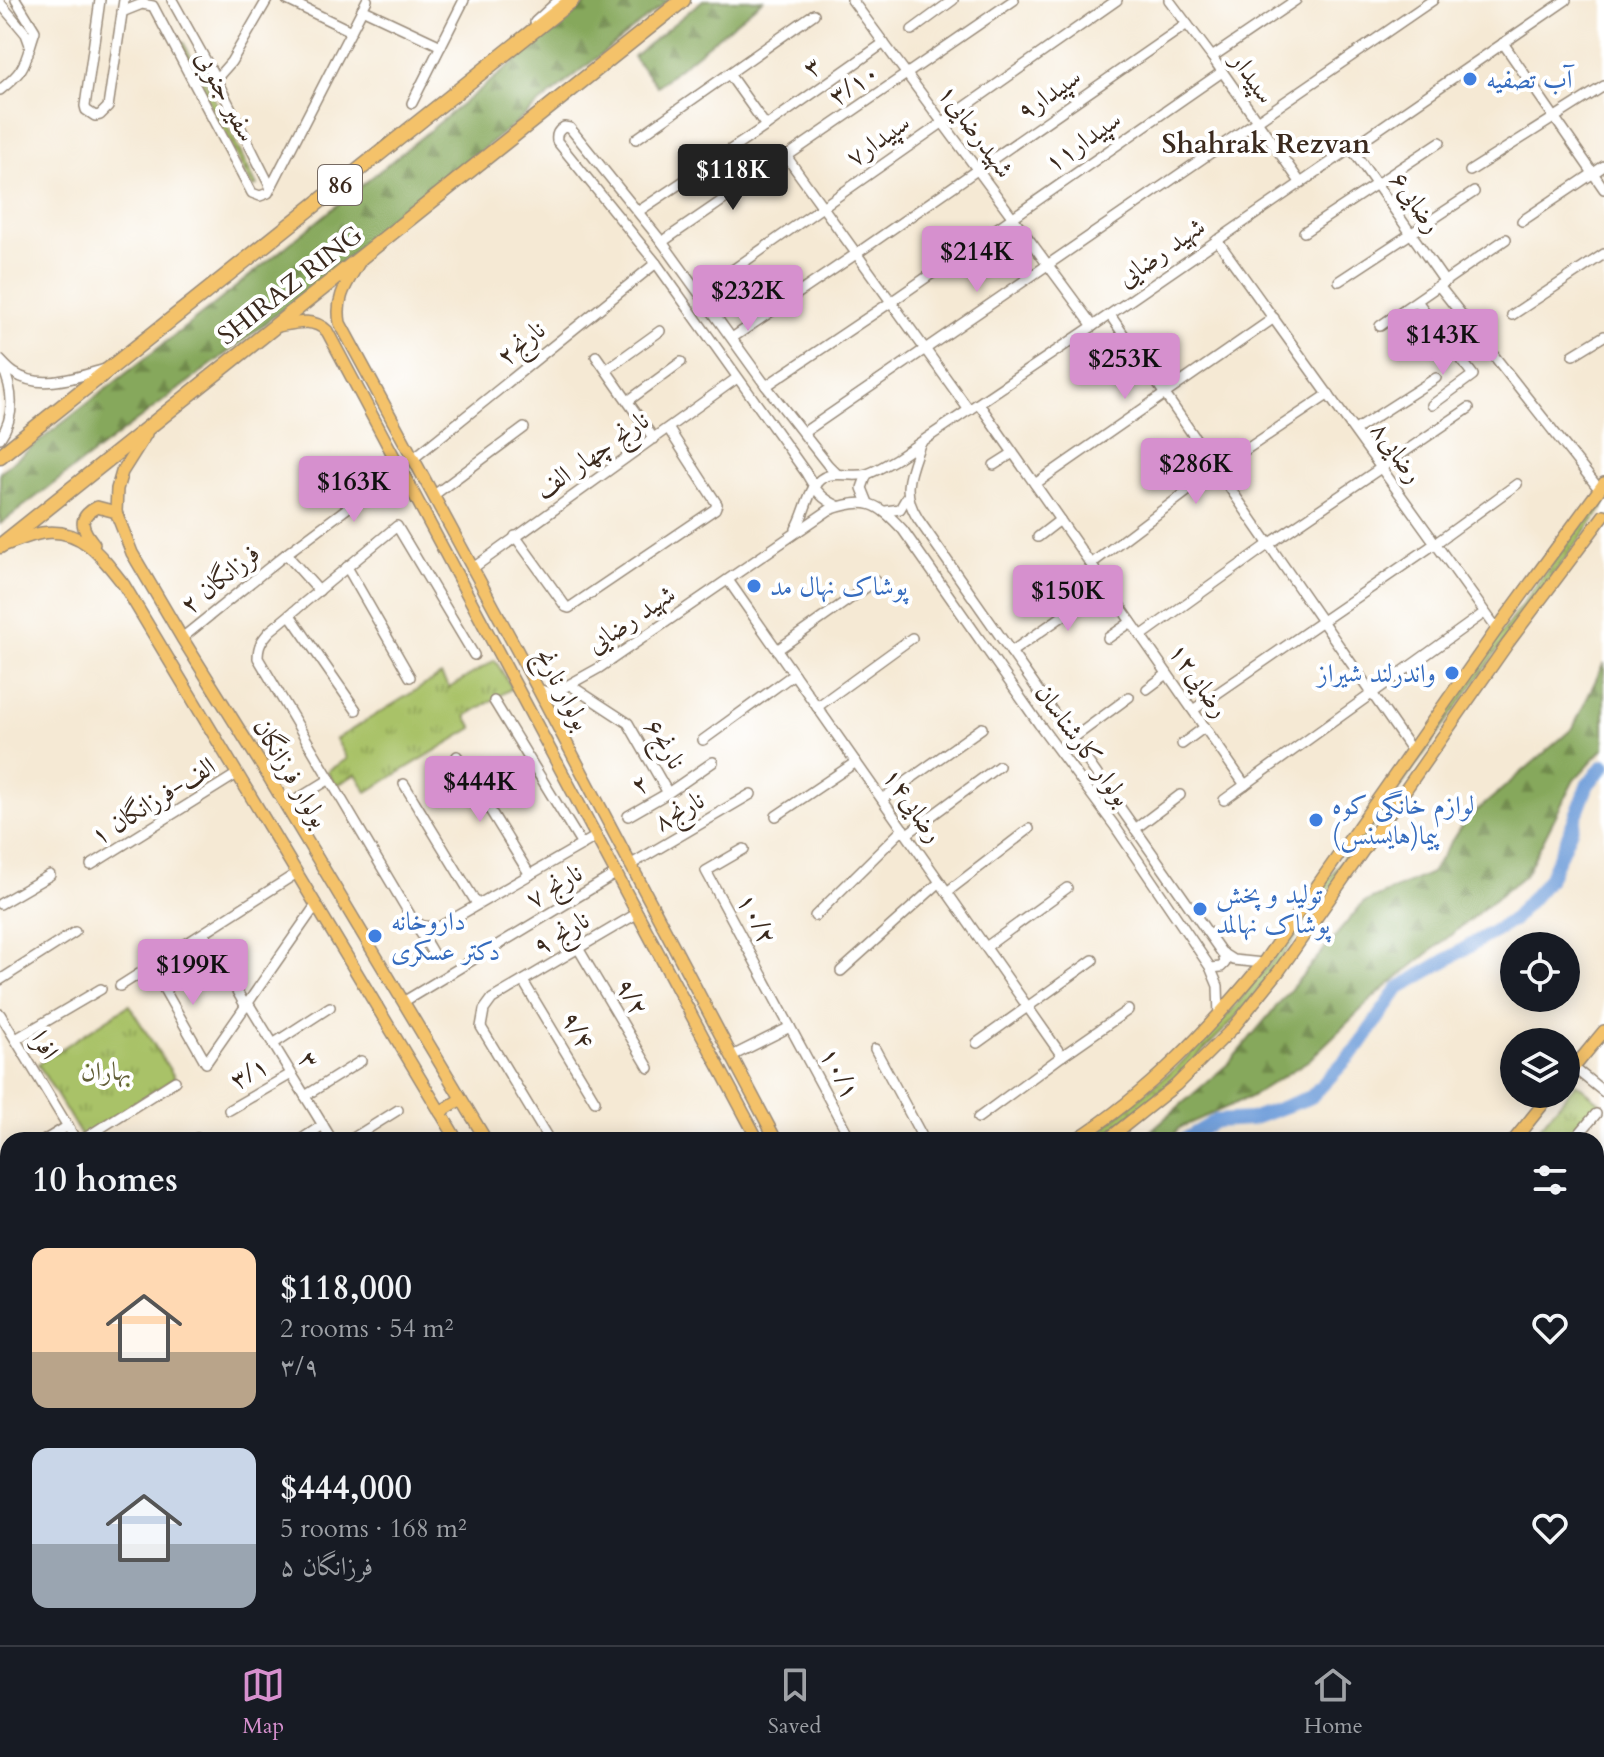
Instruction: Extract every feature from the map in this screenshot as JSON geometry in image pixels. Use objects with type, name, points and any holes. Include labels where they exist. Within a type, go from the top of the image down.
[{"type":"highway","name":"SHIRAZ RING","points":[[0,456],[572,0]]},
{"type":"highway","name":"SHIRAZ RING","points":[[0,546],[683,0]]},
{"type":"main road","points":[[327,331],[332,320],[340,323],[338,309],[341,296],[361,259]]},
{"type":"main road","points":[[278,326],[306,322],[321,325],[327,331]]},
{"type":"main road","name":"بولوار نارنج","points":[[340,323],[772,1132]]},
{"type":"main road","name":"بولوار نارنج","points":[[327,331],[754,1132]]},
{"type":"main road","name":"بولوار فرزانگان","points":[[154,423],[122,472],[117,489],[116,512],[132,553],[481,1132]]},
{"type":"main road","points":[[1086,1132],[1126,1104],[1172,1063],[1219,1017],[1263,963],[1601,486]]},
{"type":"main road","points":[[101,554],[85,531],[82,524],[84,517],[97,507],[116,512]]},
{"type":"main road","points":[[1117,1132],[1176,1085],[1233,1028],[1279,971],[1508,643],[1604,515]]},
{"type":"main road","name":"بولوار فرزانگان","points":[[0,546],[44,533],[64,534],[80,538],[101,554],[124,585],[452,1132]]},
{"type":"main road","points":[[673,978],[687,971]]},
{"type":"main road","points":[[1580,1060],[1604,1031]]},
{"type":"main road","points":[[440,1112],[461,1099]]},
{"type":"main road","points":[[1520,1132],[1540,1108]]},
{"type":"street","points":[[0,90],[19,75],[35,31],[16,0]]},
{"type":"street","points":[[100,0],[85,101],[86,110],[95,116],[108,107],[124,0]]},
{"type":"street","name":"سفیر جنوبی","points":[[122,12],[142,4],[153,6],[252,193],[260,196],[268,193],[270,186],[172,0]]},
{"type":"street","points":[[216,79],[231,62],[267,0]]},
{"type":"street","points":[[287,0],[351,31]]},
{"type":"street","points":[[412,103],[464,0]]},
{"type":"street","points":[[509,51],[559,0]]},
{"type":"street","name":"شهیدرضایی۱","points":[[852,0],[1093,326]]},
{"type":"street","points":[[912,30],[953,0]]},
{"type":"street","name":"۳/۱۰","points":[[662,242],[1014,0]]},
{"type":"street","name":"سپیدار۷","points":[[700,293],[1117,0]]},
{"type":"street","name":"سپیدار","points":[[1169,0],[1300,182]]},
{"type":"street","points":[[1212,57],[1296,0]]},
{"type":"street","points":[[792,453],[806,437],[1047,265],[1433,0]]},
{"type":"street","name":"شهید رضایی","points":[[836,473],[867,474],[920,444],[1566,0]]},
{"type":"street","points":[[0,3],[26,34],[30,46]]},
{"type":"street","points":[[270,186],[364,5],[441,46]]},
{"type":"street","points":[[636,139],[814,14]]},
{"type":"street","name":"سپیدار۹","points":[[732,338],[1187,24]]},
{"type":"street","points":[[169,37],[186,28]]},
{"type":"street","name":"۳","points":[[639,211],[884,43]]},
{"type":"street","points":[[1503,43],[1604,189]]},
{"type":"street","name":"سپیدار۱۱","points":[[766,386],[1222,72]]},
{"type":"street","points":[[729,74],[766,126]]},
{"type":"street","points":[[1470,171],[1604,86]]},
{"type":"street","points":[[814,486],[822,478],[836,473],[766,386],[639,211],[570,128],[564,127],[556,135],[557,141],[656,263],[814,486],[825,500],[838,506]]},
{"type":"street","points":[[1304,232],[1440,142]]},
{"type":"street","name":"رضایی۶","points":[[1351,148],[1411,233],[1442,284],[1601,486]]},
{"type":"street","points":[[786,156],[969,410]]},
{"type":"street","points":[[1522,221],[1604,166]]},
{"type":"street","points":[[1339,281],[1474,192]]},
{"type":"street","points":[[1380,326],[1506,239]]},
{"type":"street","name":"رضایی۸","points":[[1217,240],[1497,629]]},
{"type":"street","points":[[1512,315],[1604,254]]},
{"type":"street","name":"نارنج۲","points":[[414,458],[656,263]]},
{"type":"street","points":[[1417,301],[1473,375],[1432,405]]},
{"type":"street","points":[[1110,315],[1412,751]]},
{"type":"street","points":[[1035,484],[1274,318]]},
{"type":"street","points":[[606,370],[660,331]]},
{"type":"street","points":[[1573,355],[1604,336]]},
{"type":"street","points":[[596,356],[654,439]]},
{"type":"street","points":[[0,361],[15,374],[45,382],[108,368]]},
{"type":"street","points":[[0,361],[11,397],[6,430],[0,438]]},
{"type":"street","points":[[628,401],[681,362]]},
{"type":"street","name":"نارنج چهار الف","points":[[473,568],[737,378]]},
{"type":"street","points":[[1355,430],[1436,378]]},
{"type":"street","points":[[1091,564],[1217,469],[1329,394]]},
{"type":"street","name":"رضایی۱۲","points":[[979,404],[1245,785]]},
{"type":"street","points":[[1141,636],[1269,544],[1469,408]]},
{"type":"street","points":[[434,495],[524,428]]},
{"type":"street","points":[[515,536],[569,608],[715,509],[717,504],[668,428]]},
{"type":"street","points":[[886,511],[900,509],[907,496],[909,475],[920,444]]},
{"type":"street","points":[[994,465],[1013,453]]},
{"type":"street","points":[[896,459],[904,464],[909,475]]},
{"type":"street","name":"فرزانگان ۲","points":[[182,638],[286,554],[401,468]]},
{"type":"street","points":[[867,474],[862,488],[868,503]]},
{"type":"street","points":[[1193,710],[1517,484]]},
{"type":"street","name":"شهید رضایی","points":[[794,532],[814,486]]},
{"type":"street","name":"بولوار کارشناسان","points":[[907,496],[918,519],[1223,953]]},
{"type":"street","name":"بولوار کارشناسان","points":[[838,506],[868,503],[886,511],[903,530],[1114,825],[1211,968],[1218,986],[1219,1017]]},
{"type":"street","name":"شهید رضایی","points":[[570,685],[728,580],[794,532],[838,506]]},
{"type":"street","points":[[903,530],[906,518],[918,519]]},
{"type":"street","points":[[1038,537],[1060,520]]},
{"type":"street","points":[[432,952],[258,658],[258,648],[270,631],[397,526],[474,655]]},
{"type":"street","points":[[286,554],[319,591]]},
{"type":"street","points":[[347,567],[410,677]]},
{"type":"street","name":"رضایی۱۴","points":[[728,580],[1062,1056]]},
{"type":"street","points":[[777,650],[875,581]]},
{"type":"street","points":[[1011,652],[1106,586]]},
{"type":"street","points":[[1224,800],[1484,613]]},
{"type":"street","points":[[290,615],[356,710]]},
{"type":"street","points":[[1108,638],[1131,622]]},
{"type":"street","points":[[817,707],[912,638]]},
{"type":"street","points":[[703,740],[794,674]]},
{"type":"street","points":[[1147,689],[1167,674]]},
{"type":"street","points":[[538,689],[556,692],[570,685]]},
{"type":"street","name":"نارنج۶","points":[[570,685],[628,723],[668,793]]},
{"type":"street","points":[[1072,739],[1129,697]]},
{"type":"street","points":[[494,701],[582,845]]},
{"type":"street","points":[[1182,744],[1205,727]]},
{"type":"street","points":[[882,799],[982,728]]},
{"type":"street","points":[[457,756],[530,875]]},
{"type":"street","name":"۲","points":[[628,816],[713,762]]},
{"type":"street","points":[[776,816],[856,762]]},
{"type":"street","points":[[815,916],[905,832],[999,766]]},
{"type":"street","name":"۱ الف-فرزانگان","points":[[91,865],[237,774]]},
{"type":"street","points":[[286,806],[330,779]]},
{"type":"street","points":[[404,784],[477,904]]},
{"type":"street","name":"نارنج۸","points":[[630,865],[751,794]]},
{"type":"street","points":[[1135,829],[1180,795]]},
{"type":"street","points":[[947,892],[1029,829]]},
{"type":"street","points":[[413,920],[423,926],[439,927],[597,836]]},
{"type":"street","name":"۱۰/۲","points":[[744,849],[706,871],[790,1027]]},
{"type":"street","points":[[120,986],[297,873]]},
{"type":"street","name":"نارنج ۷","points":[[403,1002],[617,873]]},
{"type":"street","points":[[0,904],[50,875]]},
{"type":"street","points":[[841,971],[940,882]]},
{"type":"street","points":[[986,947],[1067,888]]},
{"type":"street","points":[[151,966],[206,1063],[316,905]]},
{"type":"street","name":"نارنج ۹","points":[[544,1132],[481,1027],[484,1010],[492,999],[638,913]]},
{"type":"street","points":[[0,980],[75,932]]},
{"type":"street","name":"۳","points":[[204,933],[327,1132]]},
{"type":"street","name":"۹/۲","points":[[578,948],[649,1068]]},
{"type":"street","points":[[1211,968],[1221,967],[1225,963],[1223,953]]},
{"type":"street","points":[[1223,953],[1233,960],[1263,963]]},
{"type":"street","points":[[977,1043],[1093,960]]},
{"type":"street","name":"۹/۴","points":[[523,981],[595,1101]]},
{"type":"street","points":[[16,1039],[101,989]]},
{"type":"street","points":[[273,1044],[330,1007]]},
{"type":"street","points":[[978,1118],[1128,1010]]},
{"type":"street","name":"افرا","points":[[0,1014],[73,1132]]},
{"type":"street","points":[[732,1056],[790,1027]]},
{"type":"street","name":"۱۰/۱","points":[[790,1027],[847,1132]]},
{"type":"street","points":[[875,1049],[920,1132]]},
{"type":"street","points":[[305,1096],[361,1061]]},
{"type":"street","name":"۳/۱","points":[[229,1110],[291,1074]]},
{"type":"street","points":[[1580,1078],[1604,1092]]},
{"type":"street","points":[[92,1132],[175,1081]]},
{"type":"street","points":[[363,1132],[398,1110]]},
{"type":"street","points":[[1581,1132],[1596,1114]]},
{"type":"street","points":[[312,1132],[323,1125]]},
{"type":"street","points":[[58,1132],[68,1126]]},
{"type":"green space","points":[[591,0],[669,0],[248,337],[0,524],[0,472],[216,303]]},
{"type":"green space","points":[[703,0],[763,0],[657,86],[633,57]]},
{"type":"green space","points":[[178,42],[183,42],[208,87],[257,186],[252,187]]},
{"type":"green space","points":[[1604,495],[1604,506],[1439,732],[1269,977],[1227,1027],[1166,1088],[1109,1132],[1099,1132],[1181,1063],[1231,1011],[1272,961],[1531,592]]},
{"type":"green space","points":[[495,660],[512,688],[466,716],[473,728],[367,792],[356,774],[336,786],[327,771],[347,759],[336,739],[441,675],[449,688]]},
{"type":"green space","points":[[1604,663],[1604,748],[1574,780],[1526,874],[1374,997],[1309,1060],[1250,1097],[1176,1132],[1149,1132],[1229,1063],[1363,903],[1431,873],[1463,823],[1573,728]]},
{"type":"green space","name":"بهاران","points":[[129,1005],[175,1078],[90,1132],[79,1132],[38,1064]]},
{"type":"green space","points":[[1580,1086],[1600,1102],[1576,1132],[1536,1132],[1556,1108],[1580,1108]]},
{"type":"waterway","points":[[1197,1132],[1216,1121],[1251,1119],[1311,1097],[1358,1047],[1399,988],[1513,920],[1549,879],[1588,784],[1604,766]]},
{"type":"place","name":"آب تصفیه","points":[[1470,79]]},
{"type":"place","name":"پوشاک نهال مد","points":[[754,586]]},
{"type":"place","name":"واندرلند شیراز","points":[[1452,673]]},
{"type":"place","name":"لوازم خانگی کوه پیما(هایسنس)","points":[[1316,820]]},
{"type":"place","name":"تولید و پخش پوشاک نهالمد","points":[[1200,909]]},
{"type":"place","name":"داروخانه دکتر عسکری","points":[[375,936]]},
{"type":"district","name":"Shahrak Rezvan","points":[[1266,144]]}]
